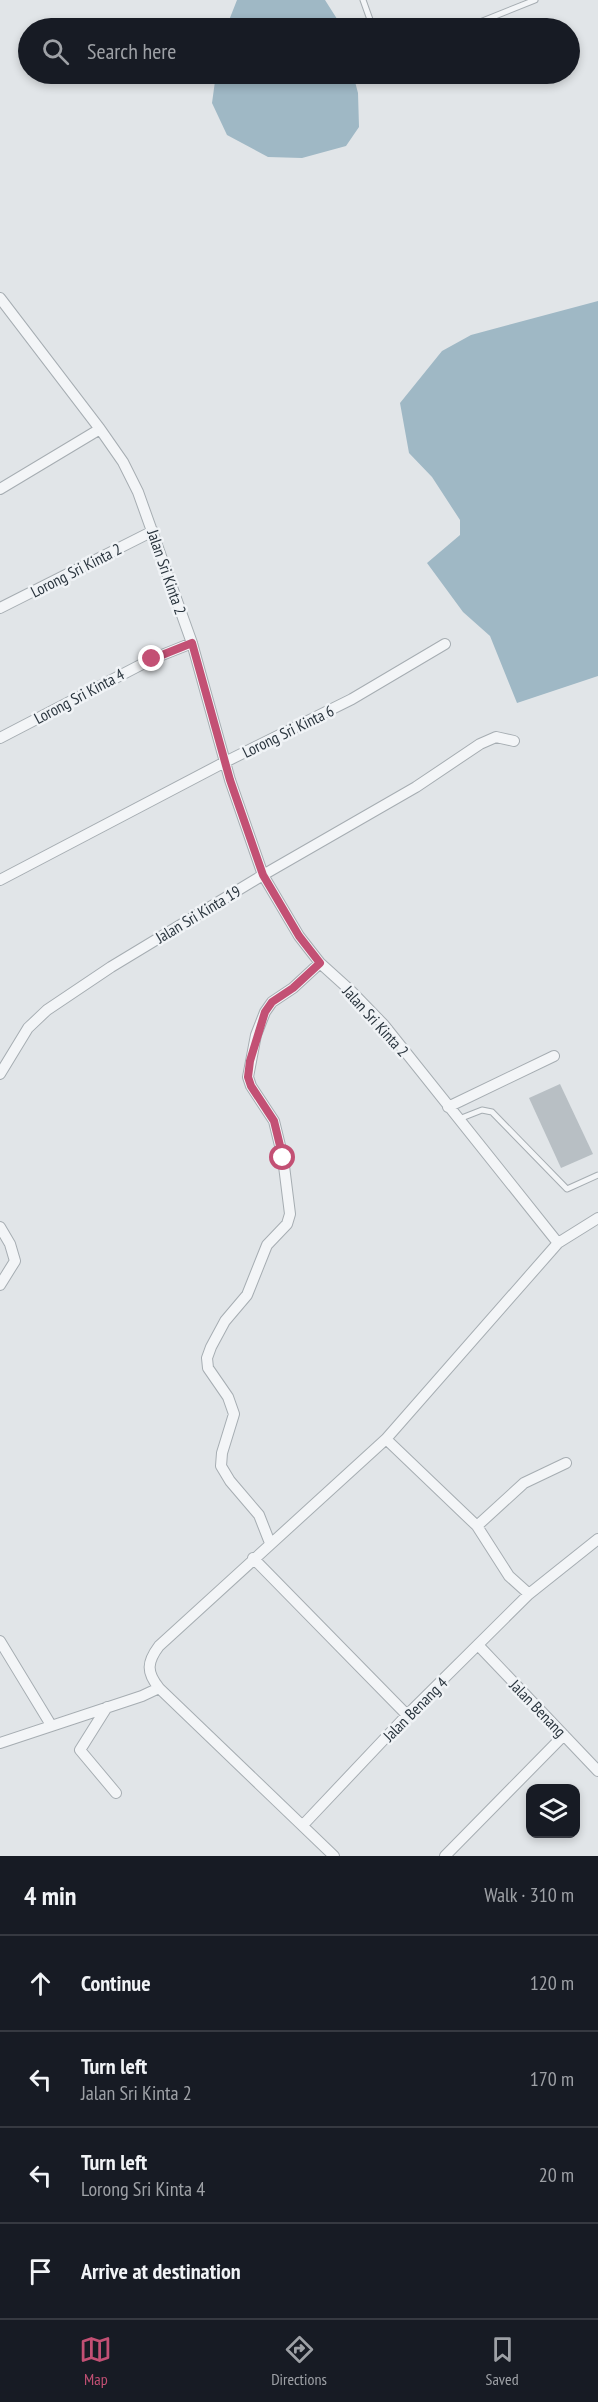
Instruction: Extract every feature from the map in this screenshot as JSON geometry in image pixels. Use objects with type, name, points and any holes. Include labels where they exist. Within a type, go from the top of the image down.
[{"type":"street","name":"Jalan Sri Kinta 2","points":[[0,298],[100,429],[123,462],[138,492],[192,643],[225,762],[263,875],[299,936],[320,963],[384,1025],[558,1243]]},
{"type":"street","points":[[0,489],[100,429]]},
{"type":"street","name":"Lorong Sri Kinta 2","points":[[0,608],[153,531]]},
{"type":"street","name":"Lorong Sri Kinta 4","points":[[0,738],[143,663],[192,643]]},
{"type":"street","name":"Lorong Sri Kinta 6","points":[[0,880],[225,762],[352,699],[445,644]]},
{"type":"street","name":"Jalan Sri Kinta 19","points":[[0,1074],[28,1028],[47,1010],[111,967],[263,875],[416,787],[480,744],[496,737],[514,741]]},
{"type":"street","points":[[270,1543],[259,1515],[221,1466],[222,1453],[234,1414],[228,1397],[208,1368],[207,1358],[225,1321],[247,1295],[267,1245],[287,1224],[290,1214],[283,1158],[274,1121],[251,1086],[248,1077],[256,1035],[265,1012],[272,1002],[293,988],[320,963]]},
{"type":"street","points":[[448,1107],[554,1056]]},
{"type":"street","points":[[334,1856],[159,1688],[149,1672],[148,1665],[151,1656],[253,1558],[386,1438],[558,1243],[598,1218]]},
{"type":"street","points":[[0,1227],[10,1244],[15,1261],[9,1274],[0,1285]]},
{"type":"street","points":[[386,1438],[477,1526],[509,1576],[529,1594]]},
{"type":"street","points":[[477,1526],[524,1483],[566,1463]]},
{"type":"street","name":"Jalan Benang 4","points":[[303,1826],[407,1715],[529,1594],[598,1539]]},
{"type":"street","points":[[253,1558],[407,1715]]},
{"type":"street","points":[[0,1641],[51,1725]]},
{"type":"street","name":"Jalan Benang","points":[[478,1645],[598,1771]]},
{"type":"street","points":[[0,1743],[142,1696],[159,1688]]},
{"type":"street","points":[[107,1707],[80,1750],[117,1793]]},
{"type":"street","points":[[445,1856],[564,1735]]},
{"type":"lane","points":[[363,0],[369,18]]},
{"type":"lane","points":[[490,18],[535,0]]},
{"type":"lane","points":[[459,1119],[482,1110],[492,1112],[567,1189],[598,1175]]},
{"type":"water","points":[[237,0],[325,0],[336,18],[230,18]]},
{"type":"water","points":[[215,84],[356,84],[359,127],[346,146],[302,158],[268,157],[227,135],[212,103]]},
{"type":"water","points":[[598,301],[598,676],[517,703],[490,636],[463,612],[427,563],[460,535],[460,520],[432,477],[409,453],[400,403],[442,351],[471,335]]},
{"type":"building","points":[[560,1084],[593,1154],[561,1168],[529,1098]]},
{"type":"route","points":[[152,659],[192,643],[230,780],[263,875],[299,936],[320,963],[293,988],[272,1002],[265,1012],[256,1035],[250,1061],[248,1077],[251,1086],[274,1121],[283,1158]]}]
